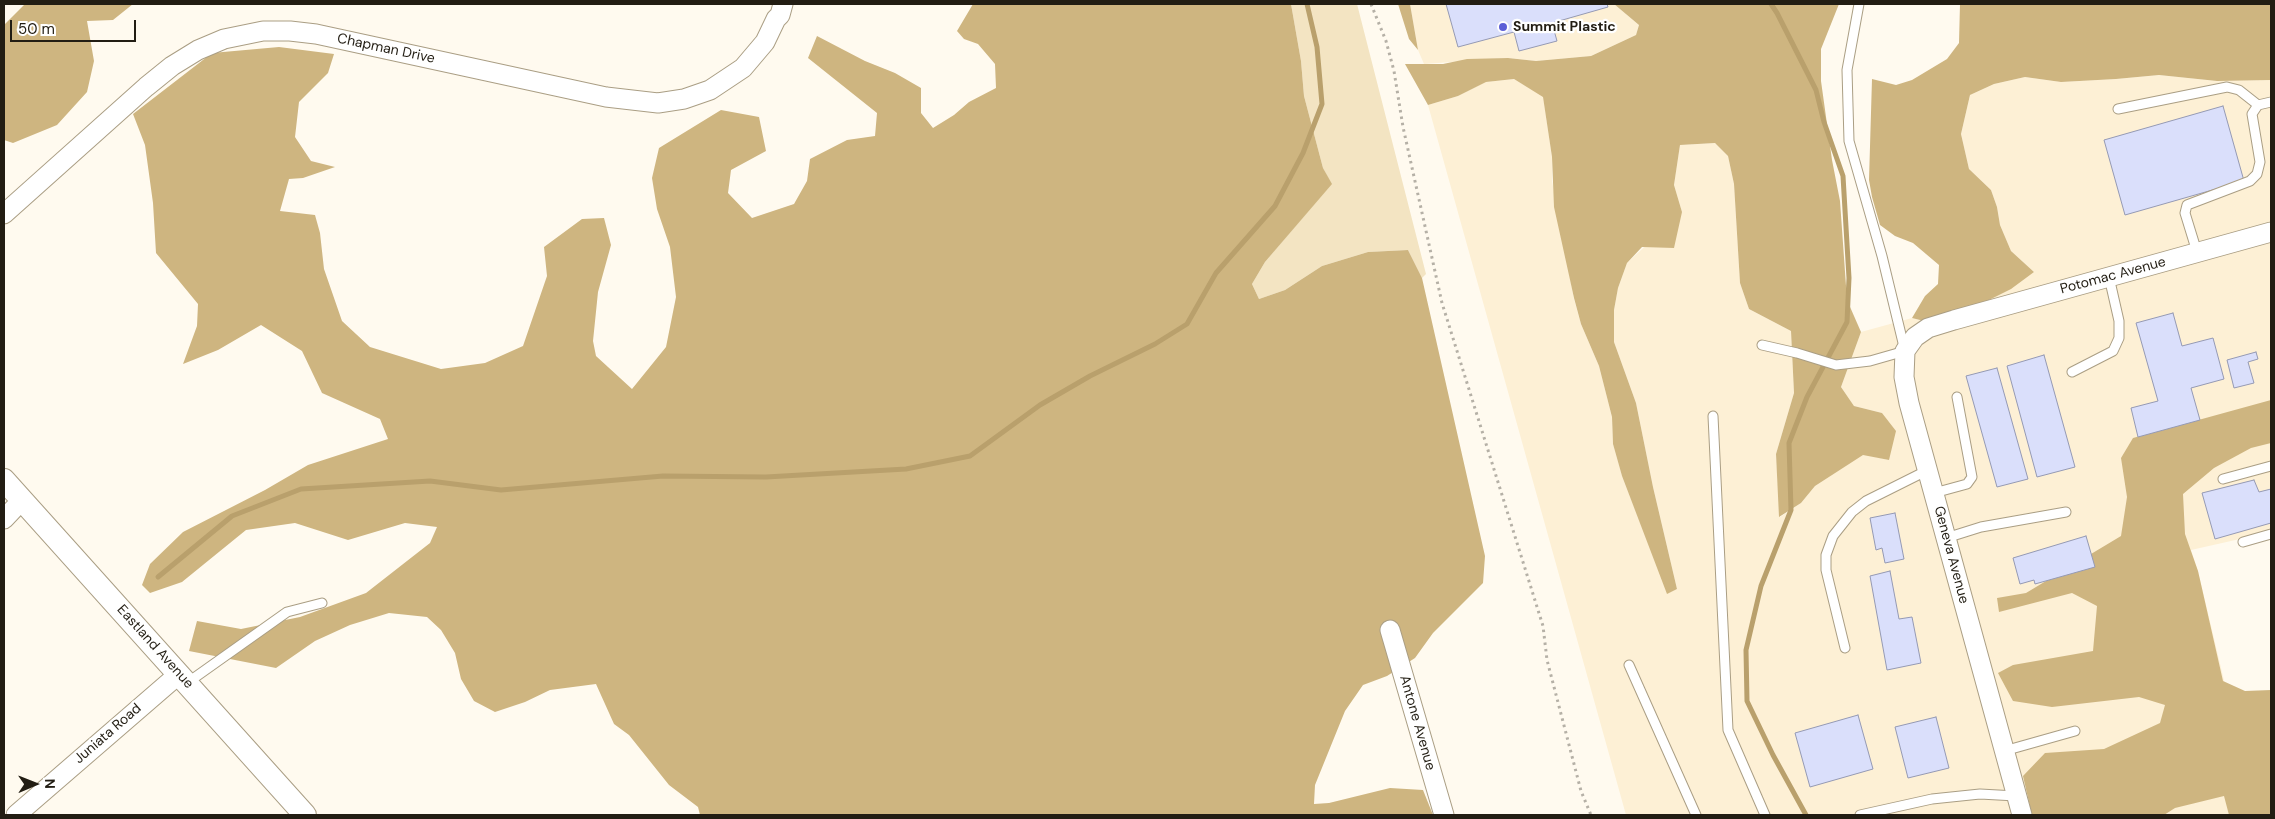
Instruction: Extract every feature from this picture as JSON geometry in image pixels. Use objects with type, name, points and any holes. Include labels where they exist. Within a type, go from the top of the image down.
[{"type":"street","name":"Chapman Drive","points":[[4,214],[106,120],[159,76],[198,50],[224,39],[263,31],[316,34],[606,97],[658,103],[684,99],[710,90],[743,68],[765,42],[783,4]]},
{"type":"street","name":"Potomac Avenue","points":[[1905,351],[1915,338],[1928,328],[2271,232]]},
{"type":"street","name":"Geneva Avenue","points":[[1905,351],[1904,377],[2022,815]]},
{"type":"street","name":"Eastland Avenue","points":[[4,480],[306,815]]},
{"type":"street","points":[[4,519],[22,500]]},
{"type":"street","name":"Antone Avenue","points":[[1390,630],[1444,815]]},
{"type":"street","name":"Juniata Road","points":[[16,815],[183,678]]},
{"type":"lane","points":[[1762,345],[1797,352],[1836,365],[1870,361],[1905,351],[1882,256],[1849,140],[1846,70],[1859,4]]},
{"type":"lane","points":[[2118,109],[2227,87],[2239,90],[2258,106]]},
{"type":"lane","points":[[2197,252],[2185,214],[2187,205],[2250,181],[2257,174],[2260,162],[2252,114],[2258,106],[2271,102]]},
{"type":"lane","points":[[2072,372],[2113,351],[2119,338],[2119,321],[2110,277]]},
{"type":"lane","points":[[1934,493],[1967,484],[1972,477],[1957,398]]},
{"type":"lane","points":[[1713,416],[1728,730],[1765,815]]},
{"type":"lane","points":[[2223,479],[2271,466]]},
{"type":"lane","points":[[1845,648],[1826,570],[1826,555],[1833,536],[1852,512],[1866,501],[1928,470]]},
{"type":"lane","points":[[1946,538],[1981,527],[2066,512]]},
{"type":"lane","points":[[2243,542],[2271,534]]},
{"type":"lane","points":[[183,678],[287,612],[322,603]]},
{"type":"lane","points":[[1629,665],[1696,815]]},
{"type":"lane","points":[[2004,751],[2075,731]]},
{"type":"lane","points":[[1860,815],[1932,799],[1980,794],[2016,796]]},
{"type":"path","points":[[1371,4],[1386,41],[1394,71],[1405,136],[1442,303],[1543,626],[1550,669],[1581,791],[1591,815]]},
{"type":"shaded area","points":[[25,4],[133,4],[113,20],[87,21],[94,61],[87,92],[57,125],[13,143],[4,140],[4,25]]},
{"type":"shaded area","points":[[973,4],[1291,4],[1301,61],[1304,96],[1323,168],[1332,184],[1265,262],[1252,284],[1259,299],[1285,290],[1322,266],[1368,252],[1408,250],[1422,278],[1485,556],[1483,583],[1433,633],[1415,658],[1387,676],[1363,685],[1345,711],[1315,785],[1314,804],[1329,803],[1390,788],[1423,790],[1433,815],[700,815],[698,807],[669,785],[629,735],[614,724],[596,684],[550,690],[525,702],[495,712],[474,701],[461,679],[455,653],[441,630],[427,617],[389,613],[350,625],[315,641],[276,668],[189,651],[197,621],[241,629],[300,617],[366,593],[430,543],[437,527],[405,523],[348,540],[295,523],[246,530],[182,582],[150,593],[142,585],[150,564],[183,532],[265,490],[308,465],[388,439],[380,419],[322,393],[302,351],[261,325],[218,350],[183,364],[197,326],[198,304],[156,253],[153,203],[145,145],[133,114],[212,53],[279,47],[334,54],[328,73],[299,102],[295,137],[311,161],[335,167],[303,178],[289,179],[280,211],[315,215],[320,233],[324,269],[342,321],[370,347],[441,369],[485,363],[523,346],[547,276],[544,247],[582,219],[604,218],[611,245],[598,292],[593,341],[596,356],[632,389],[666,347],[676,297],[670,247],[657,209],[652,178],[659,148],[721,110],[759,117],[766,151],[731,170],[728,193],[752,218],[794,204],[807,181],[810,159],[847,140],[875,136],[877,113],[808,58],[817,36],[865,61],[895,73],[921,88],[921,113],[933,128],[954,115],[969,102],[996,88],[995,64],[978,44],[964,39],[957,31]]},
{"type":"shaded area","points":[[1291,4],[1357,4],[1426,274],[1422,278],[1408,250],[1368,252],[1322,266],[1285,290],[1259,299],[1252,284],[1265,262],[1331,184],[1323,168],[1304,96],[1301,61]]},
{"type":"shaded area","points":[[1398,4],[1410,4],[1418,50],[1409,39]]},
{"type":"shaded area","points":[[1410,4],[1614,4],[1639,25],[1636,35],[1591,56],[1536,61],[1508,58],[1424,64],[1418,50]]},
{"type":"shaded area","points":[[1614,4],[1839,4],[1821,49],[1821,81],[1840,201],[1847,300],[1861,332],[1841,387],[1854,406],[1882,413],[1896,431],[1889,460],[1863,455],[1815,486],[1801,503],[1779,517],[1776,454],[1794,393],[1791,331],[1749,309],[1740,283],[1734,184],[1728,156],[1715,143],[1680,145],[1674,185],[1682,212],[1674,248],[1642,247],[1627,263],[1618,288],[1614,310],[1614,342],[1636,403],[1677,589],[1667,594],[1622,476],[1613,444],[1612,417],[1599,366],[1581,324],[1574,298],[1554,207],[1552,157],[1543,97],[1514,79],[1486,82],[1458,96],[1428,105],[1405,64],[1443,64],[1467,59],[1508,58],[1536,61],[1591,56],[1636,35],[1639,25]]},
{"type":"shaded area","points":[[1960,4],[2271,4],[2271,80],[2217,81],[2159,75],[2061,82],[2025,77],[1994,84],[1970,95],[1961,134],[1969,169],[1991,190],[1997,207],[2000,225],[2011,251],[2034,272],[2011,289],[1985,302],[1924,321],[1912,318],[1925,296],[1938,284],[1939,265],[1913,243],[1895,236],[1880,225],[1869,180],[1872,79],[1896,85],[1912,80],[1947,59],[1959,43]]},
{"type":"shaded area","points":[[2159,75],[2217,81],[2271,80],[2271,532],[2191,550],[2198,571],[2256,815],[1626,815],[1428,105],[1458,96],[1485,82],[1514,79],[1543,96],[1552,157],[1552,181],[1574,299],[1581,324],[1599,366],[1612,417],[1613,444],[1622,476],[1668,593],[1677,589],[1636,403],[1614,342],[1614,310],[1618,288],[1627,263],[1682,212],[1674,185],[1680,145],[1715,143],[1728,156],[1734,184],[1740,283],[1749,309],[1791,331],[1794,393],[1776,454],[1780,517],[1801,503],[1815,486],[1863,454],[1889,460],[1882,413],[1854,406],[1841,387],[1861,332],[1912,318],[1924,321],[2034,272],[2011,251],[2000,225],[1997,207],[1991,190],[1969,169],[1961,134],[1970,95],[1994,84],[2025,77],[2061,82]]},
{"type":"shaded area","points":[[2271,400],[2271,443],[2251,448],[2214,468],[2183,494],[2185,534],[2198,571],[2223,681],[2245,691],[2271,690],[2271,815],[2229,815],[2224,796],[2175,808],[2164,815],[2032,815],[2023,776],[2045,753],[2104,749],[2160,723],[2165,705],[2139,697],[2052,707],[2013,701],[1998,673],[2013,665],[2093,651],[2097,606],[2072,593],[1999,612],[1997,598],[2026,593],[2121,536],[2127,497],[2121,458],[2133,438]]},
{"type":"building","name":"Summit Plastic","points":[[1446,4],[1607,4],[1608,7],[1552,23],[1557,41],[1519,51],[1514,32],[1458,47]]},
{"type":"building","points":[[2223,106],[2244,181],[2125,215],[2104,140]]},
{"type":"building","points":[[2173,313],[2182,346],[2213,338],[2224,379],[2191,388],[2200,420],[2138,437],[2131,408],[2158,401],[2136,323]]},
{"type":"building","points":[[2256,352],[2258,359],[2248,362],[2254,383],[2234,388],[2227,360]]},
{"type":"building","points":[[2044,355],[2075,467],[2037,477],[2007,366]]},
{"type":"building","points":[[1997,368],[2028,479],[1997,487],[1966,376]]},
{"type":"building","points":[[2254,480],[2259,492],[2271,489],[2271,523],[2215,539],[2202,493]]},
{"type":"building","points":[[1895,513],[1904,559],[1885,563],[1882,548],[1876,550],[1870,518]]},
{"type":"building","points":[[2086,536],[2095,567],[2035,584],[2034,580],[2020,584],[2013,558]]},
{"type":"building","points":[[1890,571],[1899,619],[1912,617],[1921,663],[1887,670],[1870,576]]},
{"type":"building","points":[[1858,715],[1873,769],[1810,787],[1795,733]]},
{"type":"building","points":[[1936,717],[1949,768],[1908,778],[1895,727]]},
{"type":"waterway","points":[[158,577],[232,516],[301,489],[430,481],[501,490],[663,476],[766,477],[906,469],[970,456],[1040,405],[1090,376],[1155,344],[1187,324],[1216,273],[1275,206],[1303,153],[1322,104],[1317,47],[1307,4]]},
{"type":"waterway","points":[[1771,4],[1816,90],[1824,122],[1843,176],[1849,278],[1847,322],[1807,397],[1789,443],[1791,510],[1761,586],[1746,650],[1747,701],[1773,755],[1806,815]]},
{"type":"place","name":"Summit Plastic","points":[[1503,27]]}]
